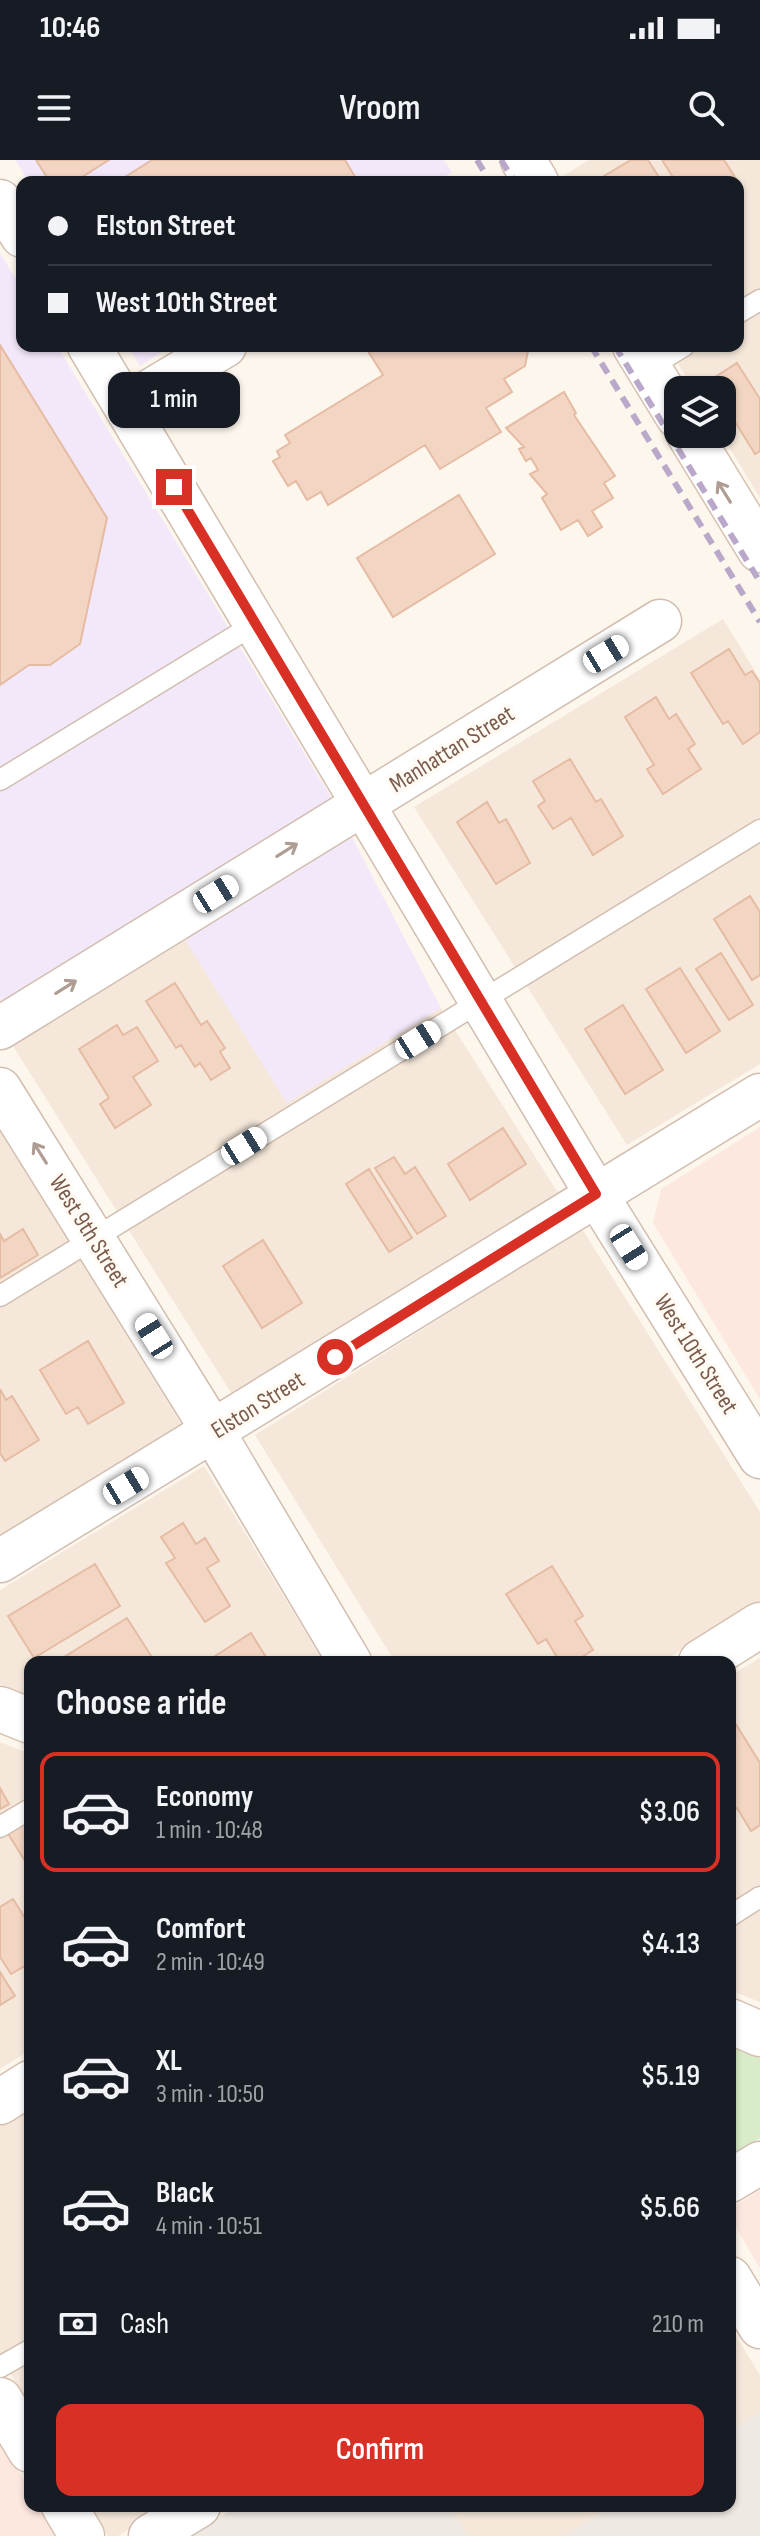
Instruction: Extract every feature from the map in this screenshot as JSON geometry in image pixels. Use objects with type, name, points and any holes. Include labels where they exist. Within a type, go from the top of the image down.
[{"type":"street","points":[[0,201],[16,226]]},
{"type":"street","name":"West 10th Street","points":[[93,352],[361,805],[596,1194],[760,1457]]},
{"type":"street","points":[[126,405],[215,352]]},
{"type":"street","points":[[656,353],[664,376]]},
{"type":"street","points":[[698,448],[760,550]]},
{"type":"street","name":"Manhattan Street","points":[[0,1028],[660,621]]},
{"type":"street","name":"West 9th Street","points":[[0,1089],[214,1433],[346,1656]]},
{"type":"street","name":"Elston Street","points":[[0,1561],[214,1433],[760,1095]]},
{"type":"street","points":[[711,1656],[760,1625]]},
{"type":"street","points":[[0,1709],[24,1719]]},
{"type":"street","points":[[736,2024],[760,2034]]},
{"type":"street","points":[[0,2102],[24,2087]]},
{"type":"street","points":[[736,2177],[760,2163]]},
{"type":"street","points":[[736,2288],[760,2327]]},
{"type":"street","points":[[0,2400],[24,2440]]},
{"type":"street","points":[[68,2512],[82,2536]]},
{"type":"street","points":[[150,2536],[189,2512]]},
{"type":"lane","points":[[0,780],[255,624]]},
{"type":"lane","points":[[0,1296],[760,830]]},
{"type":"lane","points":[[0,1827],[24,1813]]},
{"type":"lane","points":[[736,1912],[760,1897]]},
{"type":"lane","points":[[0,2367],[24,2353]]},
{"type":"shaded area","points":[[15,160],[444,160],[452,172],[446,176],[25,176]]},
{"type":"shaded area","points":[[589,160],[760,160],[760,498],[730,448],[736,448],[736,376],[685,376],[671,352],[744,352],[744,176],[563,176]]},
{"type":"shaded area","points":[[0,253],[16,279],[16,352],[61,352],[331,797],[441,1008],[287,1103],[163,904],[0,1003]]},
{"type":"shaded area","points":[[132,352],[162,352],[140,366]]},
{"type":"shaded area","points":[[723,619],[760,679],[760,1064],[627,1145],[414,807]]},
{"type":"shaded area","points":[[186,940],[287,1103],[441,1008],[558,1193],[233,1396],[13,1046]]},
{"type":"shaded area","points":[[760,1127],[760,1399],[653,1223],[661,1189]]},
{"type":"shaded area","points":[[0,1129],[181,1424],[0,1535]]},
{"type":"shaded area","points":[[582,1229],[760,1512],[760,1601],[672,1656],[391,1656],[255,1435]]},
{"type":"shaded area","points":[[204,1466],[320,1656],[24,1656],[24,1694],[0,1684],[0,1590]]},
{"type":"shaded area","points":[[760,1658],[760,2002],[736,1992],[736,1672]]},
{"type":"shaded area","points":[[0,1742],[24,1752],[24,2054],[0,2069]]},
{"type":"shaded area","points":[[24,2108],[24,2396],[0,2356],[0,2123]]},
{"type":"shaded area","points":[[760,2190],[760,2268],[736,2228],[736,2205]]},
{"type":"shaded area","points":[[736,2336],[760,2375],[760,2412],[736,2427]]},
{"type":"shaded area","points":[[760,2412],[760,2536],[564,2536],[602,2512],[736,2512],[736,2427]]},
{"type":"shaded area","points":[[0,2441],[24,2480],[24,2512],[44,2512],[58,2536],[0,2536]]},
{"type":"shaded area","points":[[94,2512],[158,2512],[118,2536],[108,2536]]},
{"type":"shaded area","points":[[228,2512],[454,2512],[468,2536],[190,2536]]},
{"type":"shaded area","points":[[454,2512],[602,2512],[564,2536],[468,2536]]},
{"type":"green space","points":[[736,2043],[760,2053],[760,2138],[736,2152]]},
{"type":"building","points":[[36,160],[109,160],[84,176],[46,176]]},
{"type":"building","points":[[152,160],[345,160],[354,176],[127,176]]},
{"type":"building","points":[[631,160],[648,160],[658,176],[604,176]]},
{"type":"building","points":[[662,160],[724,160],[734,176],[672,176]]},
{"type":"building","points":[[0,345],[107,518],[80,644],[50,665],[29,665],[0,685]]},
{"type":"building","points":[[369,352],[528,352],[525,366],[504,379],[512,392],[486,408],[501,432],[440,469],[425,445],[328,505],[321,492],[307,500],[296,481],[288,486],[273,461],[280,457],[277,451],[290,443],[285,435],[383,375]]},
{"type":"building","points":[[737,363],[760,399],[760,451],[755,454],[736,423],[736,376],[717,376]]},
{"type":"building","points":[[564,392],[576,413],[574,415],[615,476],[604,483],[613,498],[592,511],[602,527],[588,536],[578,520],[561,530],[542,498],[547,494],[530,474],[538,470],[531,458],[526,461],[519,449],[524,447],[506,428]]},
{"type":"building","points":[[459,495],[495,554],[393,617],[357,558]]},
{"type":"building","points":[[729,649],[745,675],[752,671],[760,683],[760,732],[743,744],[728,721],[723,724],[691,673]]},
{"type":"building","points":[[656,697],[669,719],[676,714],[695,744],[688,749],[701,769],[663,794],[647,769],[654,765],[625,717]]},
{"type":"building","points":[[570,759],[596,802],[601,799],[623,836],[593,855],[571,818],[553,829],[538,806],[545,801],[533,781]]},
{"type":"building","points":[[487,802],[499,823],[506,819],[530,863],[496,884],[457,822]]},
{"type":"building","points":[[750,896],[760,912],[760,975],[752,980],[714,919]]},
{"type":"building","points":[[721,953],[753,1005],[729,1020],[696,969]]},
{"type":"building","points":[[680,968],[720,1031],[686,1053],[646,989]]},
{"type":"building","points":[[175,983],[201,1025],[207,1021],[225,1048],[220,1052],[230,1068],[211,1080],[200,1063],[195,1067],[181,1045],[176,1048],[146,1001]]},
{"type":"building","points":[[623,1005],[663,1070],[625,1094],[585,1029]]},
{"type":"building","points":[[117,1025],[123,1035],[137,1027],[158,1061],[133,1077],[151,1105],[115,1128],[100,1104],[109,1098],[79,1049]]},
{"type":"building","points":[[503,1128],[526,1164],[470,1200],[448,1164]]},
{"type":"building","points":[[394,1157],[405,1174],[415,1167],[446,1216],[417,1234],[375,1168]]},
{"type":"building","points":[[369,1169],[412,1238],[389,1252],[346,1184]]},
{"type":"building","points":[[23,1229],[38,1255],[0,1278],[0,1234],[4,1241]]},
{"type":"building","points":[[263,1240],[302,1303],[262,1328],[223,1266]]},
{"type":"building","points":[[88,1341],[124,1403],[88,1424],[78,1407],[66,1414],[40,1370]]},
{"type":"building","points":[[0,1389],[6,1400],[12,1396],[39,1440],[5,1461],[0,1453]]},
{"type":"building","points":[[183,1523],[196,1544],[205,1538],[219,1561],[207,1568],[230,1606],[205,1622],[166,1563],[175,1558],[161,1537]]},
{"type":"building","points":[[95,1564],[120,1606],[37,1656],[33,1656],[8,1616]]},
{"type":"building","points":[[552,1566],[583,1616],[575,1621],[593,1650],[584,1656],[556,1656],[546,1639],[538,1644],[506,1594]]},
{"type":"building","points":[[127,1618],[151,1656],[66,1656]]},
{"type":"building","points":[[251,1633],[265,1656],[215,1656]]},
{"type":"building","points":[[736,1724],[760,1763],[760,1825],[751,1831],[737,1808]]},
{"type":"building","points":[[0,1788],[9,1804],[0,1809]]},
{"type":"building","points":[[24,1821],[24,1859],[7,1832]]},
{"type":"building","points":[[13,1899],[24,1916],[24,1967],[11,1974],[0,1957],[0,1907]]},
{"type":"building","points":[[0,1972],[15,1996],[0,2005]]},
{"type":"railway","points":[[477,160],[486,176]]},
{"type":"railway","points":[[501,160],[511,176]]},
{"type":"railway","points":[[595,352],[760,622]]},
{"type":"railway","points":[[619,352],[760,582]]},
{"type":"route","points":[[174,487],[361,805],[596,1194],[335,1357]]}]
